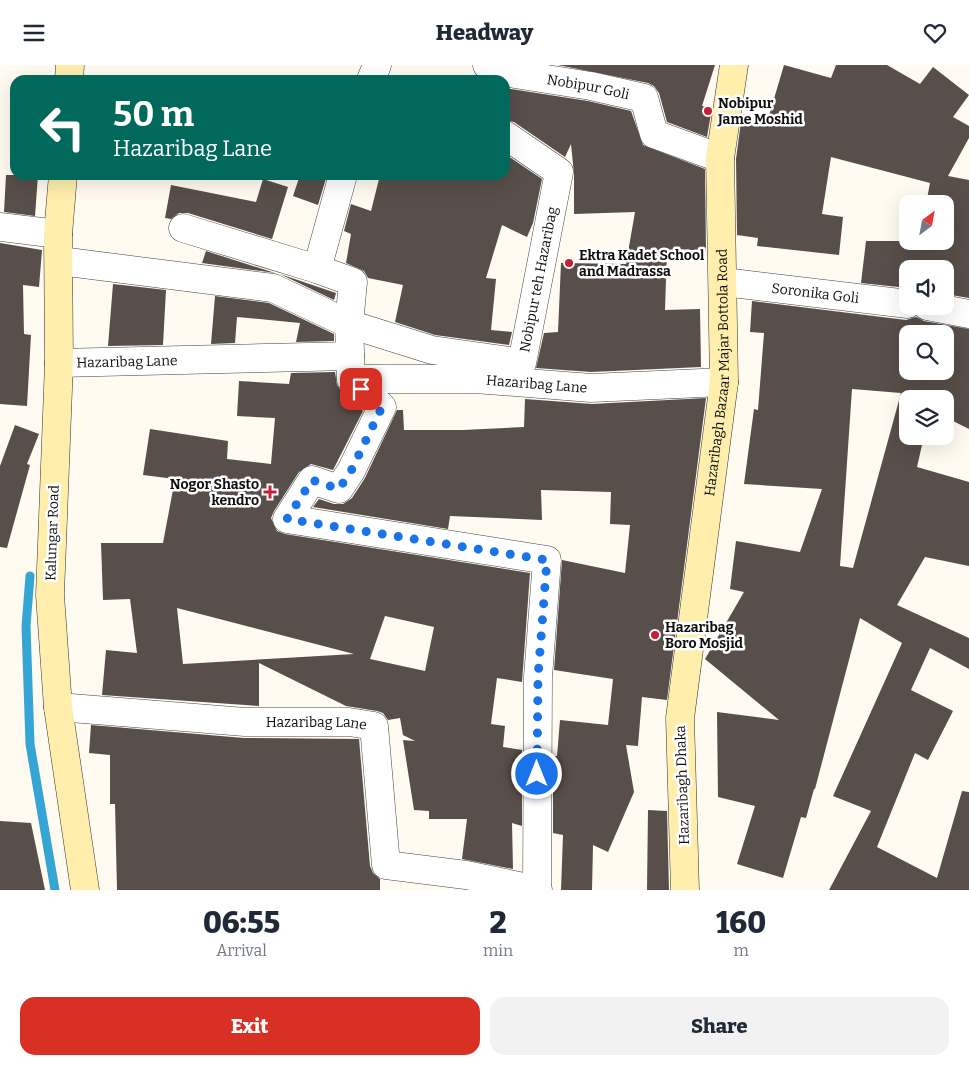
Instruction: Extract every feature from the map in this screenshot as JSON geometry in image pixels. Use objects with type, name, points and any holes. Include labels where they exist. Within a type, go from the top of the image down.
[{"type":"street","name":"Nobipur Goli","points":[[487,65],[502,72],[591,85],[644,98],[654,134],[720,158]]},
{"type":"street","name":"Hazaribagh Bazaar Majar Bottola Road","points":[[684,680],[691,643],[724,382],[724,282],[720,158],[734,65]]},
{"type":"street","name":"Nobipur teh Hazaribag","points":[[60,261],[273,288],[349,324],[432,350],[522,363],[559,171],[510,138]]},
{"type":"street","name":"Kalungar Road","points":[[63,180],[58,235],[60,261],[59,363],[50,595],[58,707],[85,890]]},
{"type":"street","points":[[317,269],[342,180]]},
{"type":"street","points":[[0,227],[58,235]]},
{"type":"street","points":[[183,228],[353,282],[349,324],[350,367]]},
{"type":"street","name":"Soronika Goli","points":[[724,282],[899,303]]},
{"type":"street","points":[[954,311],[969,314]]},
{"type":"street","name":"Hazaribag Lane","points":[[59,363],[350,367],[591,388],[724,382]]},
{"type":"street","name":"Hazaribag Lane","points":[[58,707],[244,722],[348,722],[374,726],[386,865],[466,875],[538,890],[538,677],[547,560],[287,519],[312,480],[339,489],[351,471],[382,407],[350,367]]},
{"type":"street","name":"Hazaribagh Dhaka","points":[[684,680],[680,718],[684,890]]},
{"type":"building","points":[[558,65],[715,65],[702,106],[712,108],[707,137],[667,122],[659,93],[654,86],[648,83]]},
{"type":"building","points":[[784,65],[831,78],[836,65],[887,65],[920,84],[933,67],[969,95],[953,117],[969,126],[969,138],[948,176],[969,180],[969,298],[954,296],[954,260],[899,260],[899,287],[861,283],[866,241],[899,241],[899,250],[954,250],[954,195],[928,195],[930,183],[831,157],[822,214],[843,217],[839,255],[757,246],[758,238],[737,235],[736,159],[742,114],[768,119]]},
{"type":"building","points":[[510,89],[588,101],[631,111],[643,145],[705,169],[706,251],[678,249],[678,252],[667,250],[665,310],[700,309],[701,367],[591,372],[536,368],[544,333],[558,332],[561,263],[626,264],[635,212],[574,214],[574,174],[571,144],[565,157],[510,121]]},
{"type":"building","points":[[510,157],[542,179],[533,223],[527,237],[502,225],[486,278],[496,279],[491,330],[512,332],[509,345],[435,335],[395,322],[403,285],[368,278],[364,271],[346,263],[351,234],[344,231],[351,204],[371,211],[379,180],[510,180]]},
{"type":"building","points":[[6,175],[10,175],[10,180],[38,180],[35,216],[4,212]]},
{"type":"building","points":[[263,180],[288,187],[272,239],[188,213],[179,213],[171,219],[165,218],[171,185],[256,202]]},
{"type":"building","points":[[298,180],[326,180],[318,205],[293,196]]},
{"type":"building","points":[[0,243],[42,250],[39,287],[23,285],[24,334],[31,335],[27,406],[0,404]]},
{"type":"building","points":[[206,251],[275,273],[202,263]]},
{"type":"building","points":[[280,274],[336,293],[334,300]]},
{"type":"building","points":[[113,284],[166,290],[163,345],[108,346]]},
{"type":"building","points":[[215,296],[269,303],[334,334],[334,341],[296,342],[300,323],[237,317],[235,343],[211,344]]},
{"type":"building","points":[[752,301],[906,320],[916,317],[924,321],[946,325],[899,325],[899,380],[954,380],[954,326],[969,329],[969,429],[954,422],[954,390],[899,390],[899,393],[852,389],[840,566],[853,568],[899,400],[899,445],[922,445],[917,467],[969,482],[969,566],[925,557],[897,605],[969,638],[969,669],[930,648],[911,690],[953,711],[928,760],[915,753],[877,847],[937,878],[962,791],[969,792],[969,890],[829,890],[871,811],[833,796],[902,643],[860,618],[815,789],[806,818],[801,817],[783,878],[737,864],[755,806],[718,797],[717,712],[779,720],[705,659],[744,592],[730,589],[736,541],[800,552],[822,489],[744,484],[754,409],[758,410],[764,333],[750,332]]},
{"type":"building","points":[[335,372],[337,385],[342,392],[341,405],[358,406],[363,411],[333,470],[311,464],[299,472],[271,518],[277,531],[285,534],[530,573],[522,682],[497,678],[491,724],[505,726],[503,747],[522,750],[522,826],[512,823],[513,869],[462,859],[467,819],[429,819],[429,811],[414,810],[403,740],[415,741],[403,735],[400,718],[388,720],[383,713],[377,711],[346,706],[259,663],[259,706],[102,695],[106,650],[137,653],[130,599],[103,600],[101,543],[163,543],[175,479],[143,475],[150,429],[228,441],[227,459],[271,464],[275,418],[237,416],[239,381],[289,384],[291,373]],"holes":[[[177,608],[354,654],[183,664]],[[385,616],[434,627],[425,671],[370,659]]]},
{"type":"building","points":[[706,398],[667,700],[642,697],[638,746],[626,745],[634,792],[608,852],[593,845],[592,890],[561,890],[563,835],[553,833],[553,756],[557,756],[560,720],[608,725],[613,679],[554,670],[562,560],[625,573],[630,525],[610,524],[611,492],[541,490],[542,520],[450,516],[448,529],[313,507],[319,499],[334,504],[343,504],[352,498],[365,478],[397,410],[403,410],[404,430],[463,430],[524,427],[525,399],[592,404]]},
{"type":"building","points":[[15,425],[39,434],[27,464],[30,465],[7,548],[0,547],[0,466]]},
{"type":"building","points":[[91,725],[244,738],[359,739],[370,866],[373,873],[380,879],[380,890],[117,890],[115,804],[110,804],[110,755],[89,753]]},
{"type":"building","points":[[648,810],[667,811],[669,890],[647,890]]},
{"type":"building","points":[[0,821],[31,823],[45,890],[0,890]]},
{"type":"waterway","points":[[30,576],[26,626],[30,744],[55,890]]},
{"type":"place","name":"Nobipur Jame Moshid","points":[[708,111]]},
{"type":"place","name":"Ektra Kadet School and Madrassa","points":[[569,263]]},
{"type":"place","name":"Nogor Shasto kendro","points":[[270,492]]},
{"type":"place","name":"Hazaribag Boro Mosjid","points":[[655,635]]},
{"type":"route","points":[[361,389],[382,407],[351,471],[339,489],[312,480],[287,519],[547,560],[538,677],[537,774]]}]
